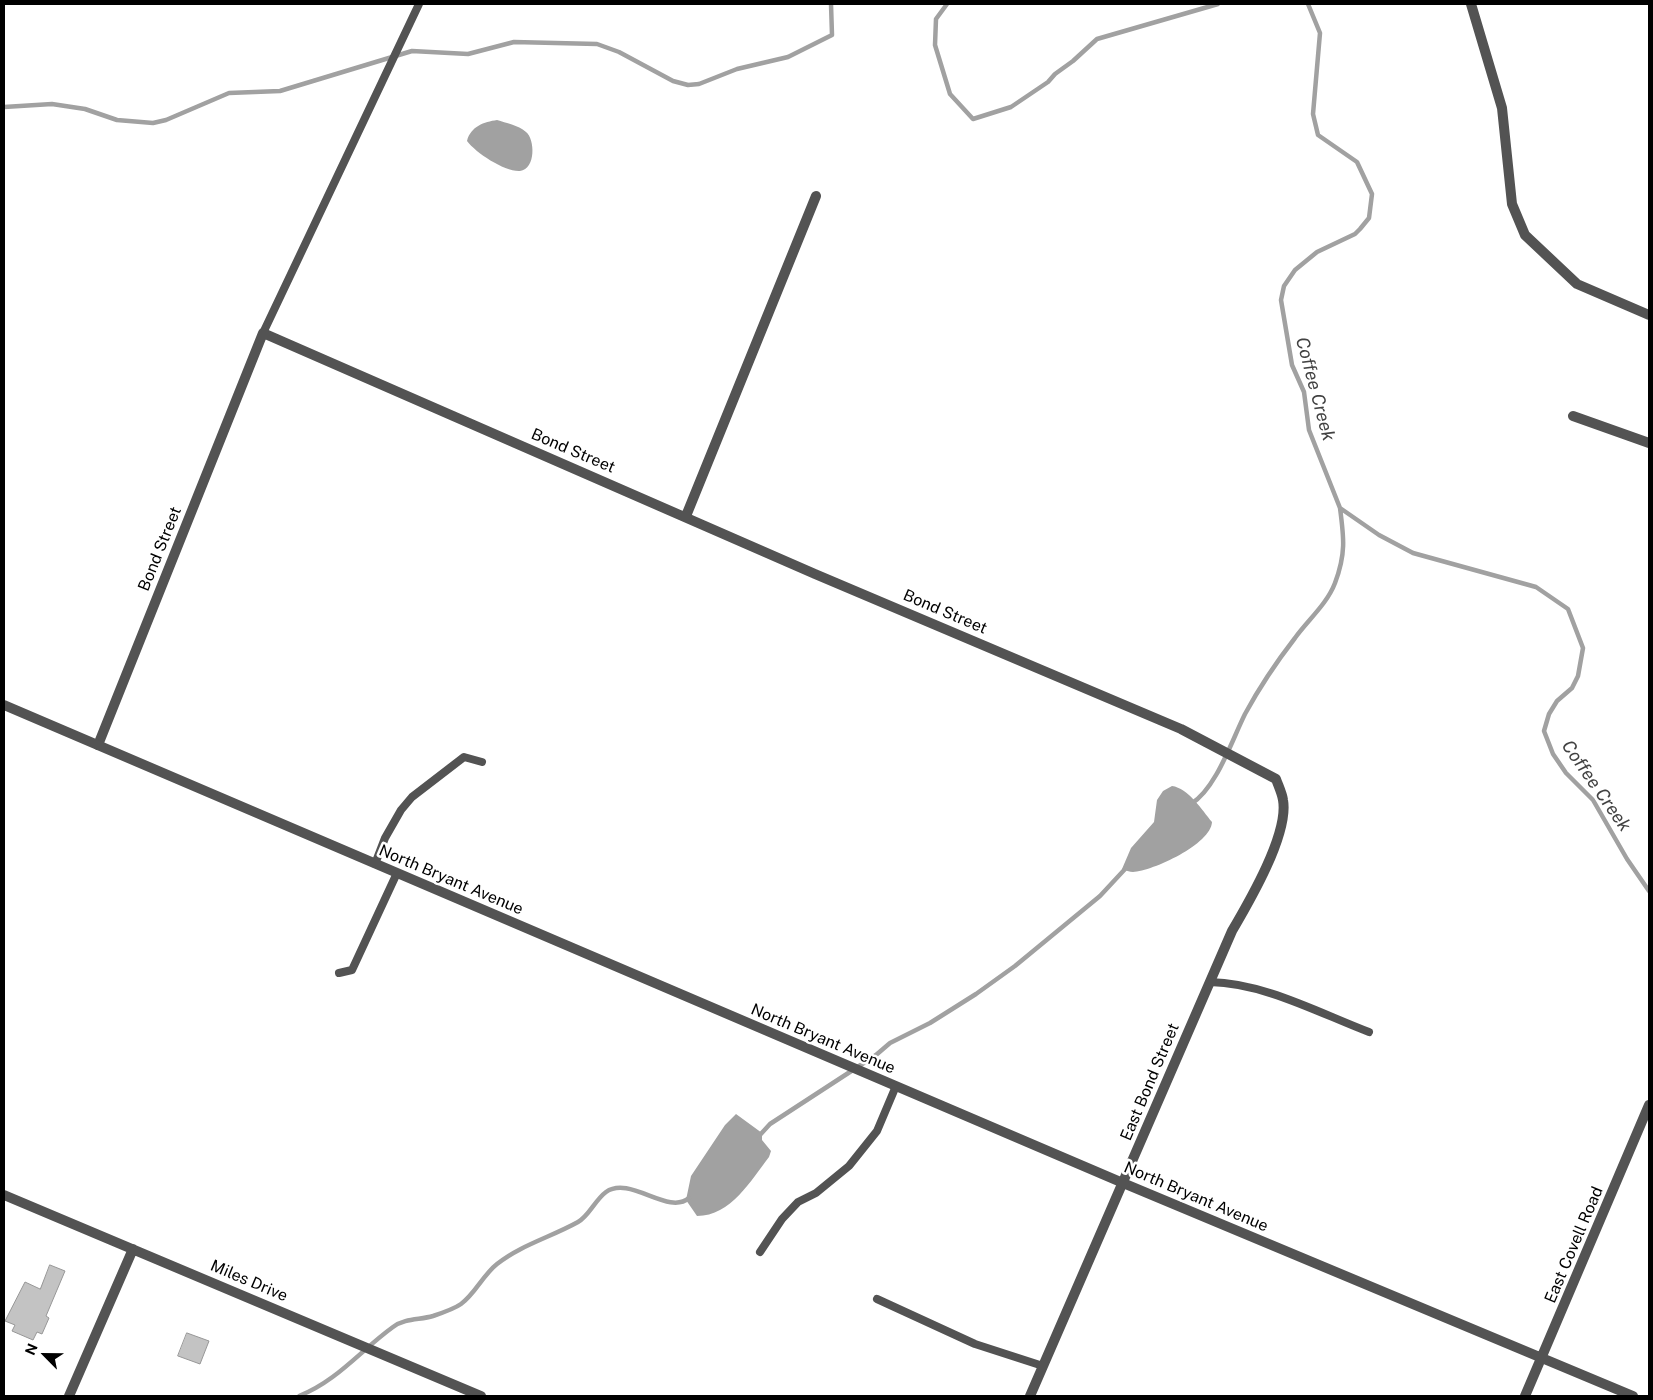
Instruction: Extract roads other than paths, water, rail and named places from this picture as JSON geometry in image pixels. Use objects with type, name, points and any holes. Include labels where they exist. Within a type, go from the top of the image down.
[{"type":"street","points":[[1471,4],[1502,108],[1512,204],[1525,235],[1577,284],[1649,315]]},
{"type":"street","points":[[686,516],[816,196]]},
{"type":"street","name":"Bond Street","points":[[98,745],[263,333],[686,516],[815,574],[1181,729],[1276,779]]},
{"type":"street","points":[[1572,416],[1649,443]]},
{"type":"street","name":"North Bryant Avenue","points":[[4,705],[1123,1183],[1633,1396]]},
{"type":"street","name":"East Bond Street","points":[[1030,1396],[1232,931],[1262,877],[1282,821],[1284,801],[1276,779]]},
{"type":"street","name":"East Covell Road","points":[[1525,1396],[1649,1105]]},
{"type":"street","name":"Miles Drive","points":[[4,1195],[481,1396]]},
{"type":"street","points":[[69,1396],[133,1249]]},
{"type":"lane","points":[[263,333],[419,4]]},
{"type":"lane","points":[[375,864],[392,824],[412,797],[464,757],[482,762]]},
{"type":"lane","points":[[339,973],[352,970],[397,873]]},
{"type":"lane","points":[[1210,982],[1234,984],[1285,999],[1369,1032]]},
{"type":"lane","points":[[760,1252],[782,1219],[798,1202],[816,1193],[849,1166],[877,1130],[896,1086]]},
{"type":"lane","points":[[878,1299],[976,1344],[1043,1366]]},
{"type":"waterway","points":[[4,107],[52,104],[85,109],[117,120],[153,123],[166,120],[229,93],[280,91],[412,51],[468,54],[514,42],[597,44],[619,52],[673,81],[688,85],[699,84],[737,69],[788,57],[832,35],[831,4]]},
{"type":"waterway","name":"Coffee Creek","points":[[947,4],[936,19],[935,45],[950,94],[973,119],[1011,107],[1048,82],[1097,39],[1218,4]]},
{"type":"waterway","name":"Coffee Creek","points":[[1308,4],[1320,33],[1313,114],[1318,135],[1357,162],[1372,194],[1369,218],[1360,229],[1355,234],[1317,252],[1295,270],[1284,286],[1281,300],[1292,365],[1304,392],[1309,430],[1340,508],[1379,535],[1413,553],[1536,587],[1568,609],[1583,648],[1578,676],[1572,688],[1557,701],[1549,714],[1544,731],[1553,754],[1566,773],[1593,800],[1627,859],[1649,891]]},
{"type":"waterway","points":[[1191,804],[1200,797],[1216,776],[1245,714],[1268,675],[1332,591],[1339,573],[1342,554],[1343,537],[1340,508]]},
{"type":"waterway","points":[[759,1136],[770,1124],[876,1055],[890,1043],[930,1023],[976,994],[1015,966],[1100,896],[1126,868]]},
{"type":"waterway","points":[[299,1396],[313,1390],[337,1374],[398,1324],[433,1316],[461,1304],[471,1295],[487,1273],[506,1257],[578,1222],[606,1192],[616,1188],[626,1188],[671,1202],[680,1202],[689,1198]]}]
